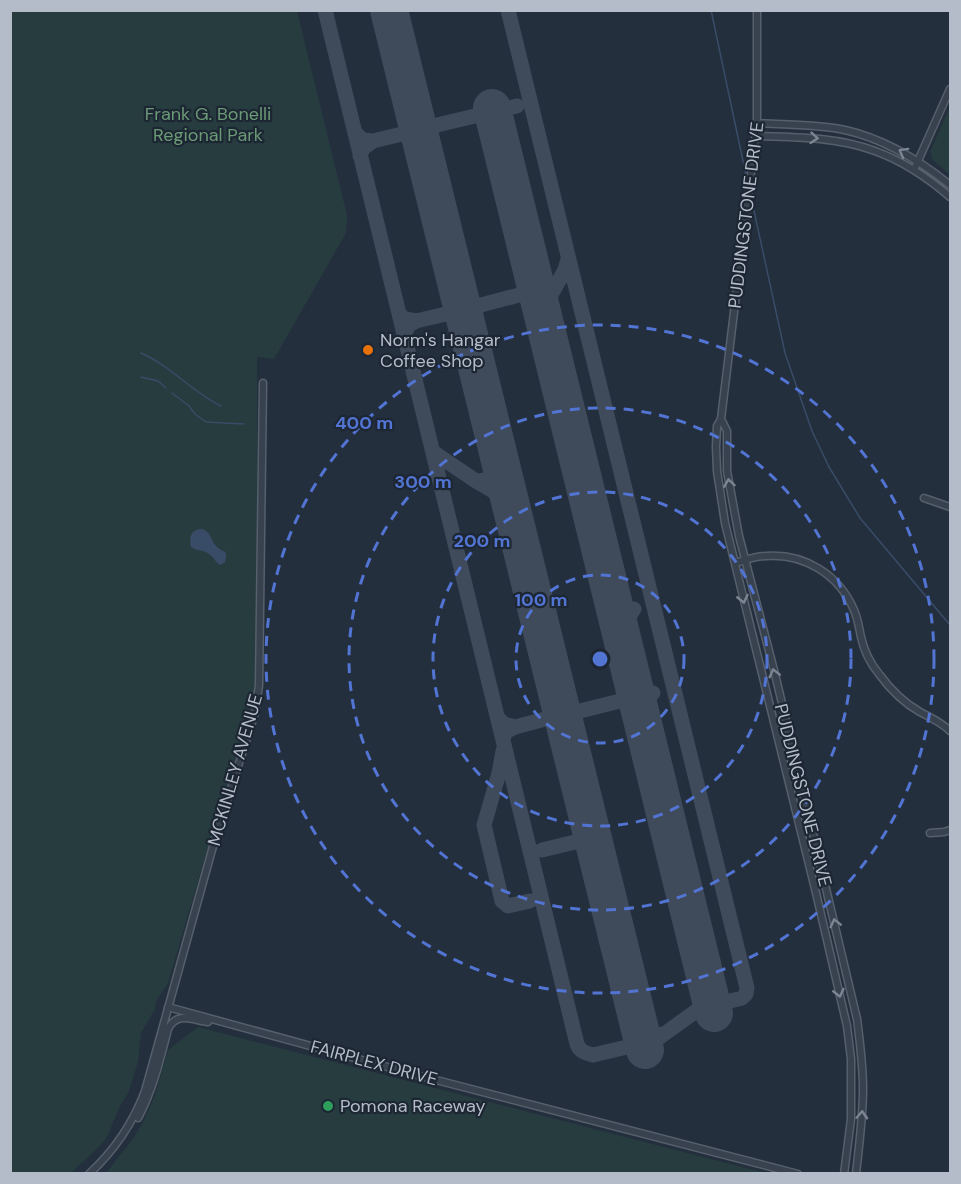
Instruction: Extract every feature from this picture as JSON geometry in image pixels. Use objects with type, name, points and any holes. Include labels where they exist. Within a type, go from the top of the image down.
[{"type":"street","name":"PUDDINGSTONE DRIVE","points":[[757,10],[756,136],[721,419],[717,426],[717,471],[725,523],[847,1026],[851,1119],[844,1173]]},
{"type":"street","points":[[914,170],[951,89]]},
{"type":"street","points":[[757,123],[845,130],[888,144],[918,161],[951,185]]},
{"type":"street","points":[[756,136],[845,142],[876,151],[924,176],[951,197]]},
{"type":"street","name":"MCKINLEY AVENUE","points":[[168,1007],[217,832],[258,699],[263,383]]},
{"type":"street","name":"PUDDINGSTONE DRIVE","points":[[721,419],[727,431],[727,471],[745,560],[775,674],[857,1018],[863,1061],[863,1090],[862,1124],[856,1173]]},
{"type":"street","points":[[924,498],[951,507]]},
{"type":"street","points":[[735,563],[766,556],[797,558],[820,568],[848,597],[855,612],[863,646],[880,676],[908,704],[951,731]]},
{"type":"street","points":[[930,833],[951,830]]},
{"type":"street","points":[[89,1173],[108,1155],[125,1132],[141,1101],[168,1007]]},
{"type":"street","name":"FAIRPLEX DRIVE","points":[[168,1007],[424,1077],[798,1173]]},
{"type":"street","points":[[108,1155],[117,1150],[146,1102],[172,1022],[178,1018],[185,1018],[227,1024]]},
{"type":"green space","name":"Frank G. Bonelli Regional Park","points":[[10,11],[297,11],[347,215],[346,233],[274,359],[257,357],[258,655],[254,696],[168,983],[156,1001],[155,1009],[141,1033],[138,1062],[129,1091],[101,1145],[71,1173],[11,1173]]},
{"type":"green space","points":[[950,106],[950,175],[933,160],[930,152]]},
{"type":"green space","name":"Pomona Raceway","points":[[198,1027],[765,1173],[106,1173],[135,1136],[145,1118],[155,1095],[168,1050]]},
{"type":"water","points":[[203,529],[216,546],[226,553],[225,562],[220,565],[211,555],[191,547],[192,534],[196,530]]},
{"type":"waterway","points":[[711,10],[747,180]]},
{"type":"waterway","points":[[751,197],[785,353],[812,431],[829,467],[860,518],[950,625]]},
{"type":"waterway","points":[[141,353],[152,358],[200,394],[221,406]]},
{"type":"waterway","points":[[141,377],[158,381],[166,388]]},
{"type":"waterway","points":[[172,393],[206,422],[244,424]]},
{"type":"taxiway","points":[[325,10],[577,1044],[586,1053],[593,1055],[653,1041],[699,1009],[742,998],[747,988],[508,10]]},
{"type":"taxiway","points":[[437,125],[517,106]]},
{"type":"taxiway","points":[[415,114],[427,124],[437,125],[427,134],[423,147],[411,136],[402,134],[411,125],[415,114]]},
{"type":"taxiway","points":[[355,133],[363,140],[373,141],[363,148],[360,156]]},
{"type":"taxiway","points":[[373,141],[402,134]]},
{"type":"taxiway","points":[[543,314],[544,307],[565,270],[568,259]]},
{"type":"taxiway","points":[[532,271],[529,285],[519,295],[532,299],[543,317]]},
{"type":"taxiway","points":[[458,288],[467,300],[481,305],[470,314],[467,328]]},
{"type":"taxiway","points":[[458,288],[455,303],[446,314],[458,316],[467,328]]},
{"type":"taxiway","points":[[481,305],[519,295]]},
{"type":"taxiway","points":[[399,314],[405,319],[416,321],[409,325],[404,334]]},
{"type":"taxiway","points":[[416,321],[446,314]]},
{"type":"taxiway","points":[[433,452],[476,481]]},
{"type":"taxiway","points":[[500,458],[490,478],[476,481],[505,498],[513,514]]},
{"type":"taxiway","points":[[614,604],[621,611],[628,612],[634,609],[625,623],[623,641]]},
{"type":"taxiway","points":[[633,680],[630,693],[620,701],[633,705],[641,714]]},
{"type":"taxiway","points":[[633,680],[641,689],[653,693],[645,700],[641,714]]},
{"type":"taxiway","points":[[559,698],[555,711],[545,719],[554,720],[566,730]]},
{"type":"taxiway","points":[[559,701],[569,708],[580,711],[572,717],[566,727]]},
{"type":"taxiway","points":[[580,711],[620,701]]},
{"type":"taxiway","points":[[498,718],[504,724],[515,727],[505,732],[503,740]]},
{"type":"taxiway","points":[[515,727],[545,719]]},
{"type":"taxiway","points":[[503,751],[484,825],[502,901],[508,906],[530,901]]},
{"type":"taxiway","points":[[589,821],[581,838],[575,842],[589,846],[596,851]]},
{"type":"taxiway","points":[[542,850],[575,842]]},
{"type":"taxiway","points":[[639,1029],[653,1035],[663,1034]]},
{"type":"runway","points":[[389,10],[645,1050]]},
{"type":"runway","points":[[492,108],[714,1013]]},
{"type":"place","name":"Norm's Hangar Coffee Shop","points":[[368,350]]},
{"type":"place","name":"Pomona Raceway","points":[[328,1106]]}]
